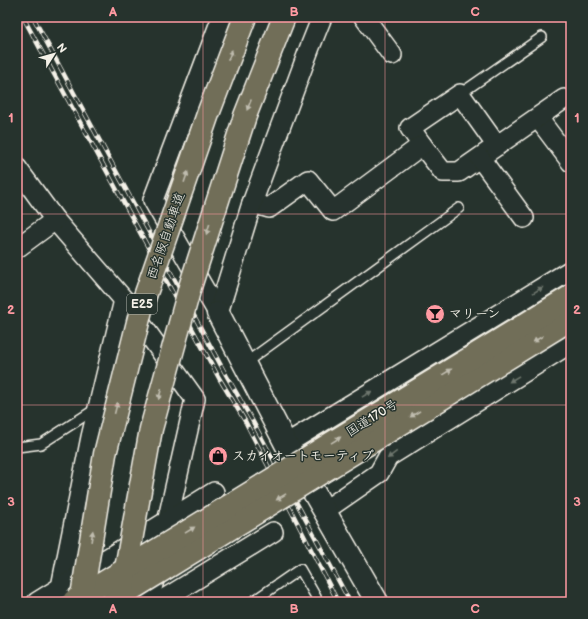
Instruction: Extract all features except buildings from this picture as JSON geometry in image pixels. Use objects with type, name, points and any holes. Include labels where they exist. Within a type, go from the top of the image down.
[{"type":"highway","name":"西名阪自動車道","points":[[81,602],[105,454],[143,302],[208,114],[245,17]]},
{"type":"highway","points":[[120,602],[151,429],[190,287],[245,116],[284,17]]},
{"type":"highway","name":"国道170号","points":[[67,595],[570,297]]},
{"type":"highway","name":"国道170号","points":[[110,602],[571,318]]},
{"type":"street","points":[[222,17],[153,200],[218,313],[286,444],[377,602]]},
{"type":"street","points":[[218,313],[252,203],[322,17]]},
{"type":"street","points":[[364,17],[392,55]]},
{"type":"street","points":[[497,146],[460,94],[410,128],[443,172],[459,172],[538,118],[564,99]]},
{"type":"street","points":[[538,118],[571,162]]},
{"type":"street","points":[[252,203],[270,208],[308,180],[333,211],[422,145]]},
{"type":"street","points":[[480,158],[524,218]]},
{"type":"street","points":[[17,168],[55,220],[124,300],[195,399],[149,602]]},
{"type":"street","points":[[17,248],[55,220]]},
{"type":"street","points":[[286,444],[571,270]]},
{"type":"street","points":[[67,595],[91,438],[124,300]]},
{"type":"street","points":[[324,511],[379,473],[388,456],[571,343]]},
{"type":"street","points":[[37,602],[67,595],[167,521],[214,492]]},
{"type":"street","points":[[158,602],[273,532]]},
{"type":"lane","points":[[460,94],[542,37]]},
{"type":"lane","points":[[244,364],[459,208]]},
{"type":"lane","points":[[17,447],[41,444],[98,408]]},
{"type":"lane","points":[[252,602],[300,569],[316,597],[316,602]]},
{"type":"railway","points":[[23,17],[219,378],[245,421],[338,602]]},
{"type":"railway","points":[[33,17],[350,602]]},
{"type":"place","name":"マリーン","points":[[435,314]]},
{"type":"place","name":"スカイオートモーティブ","points":[[218,456]]}]
